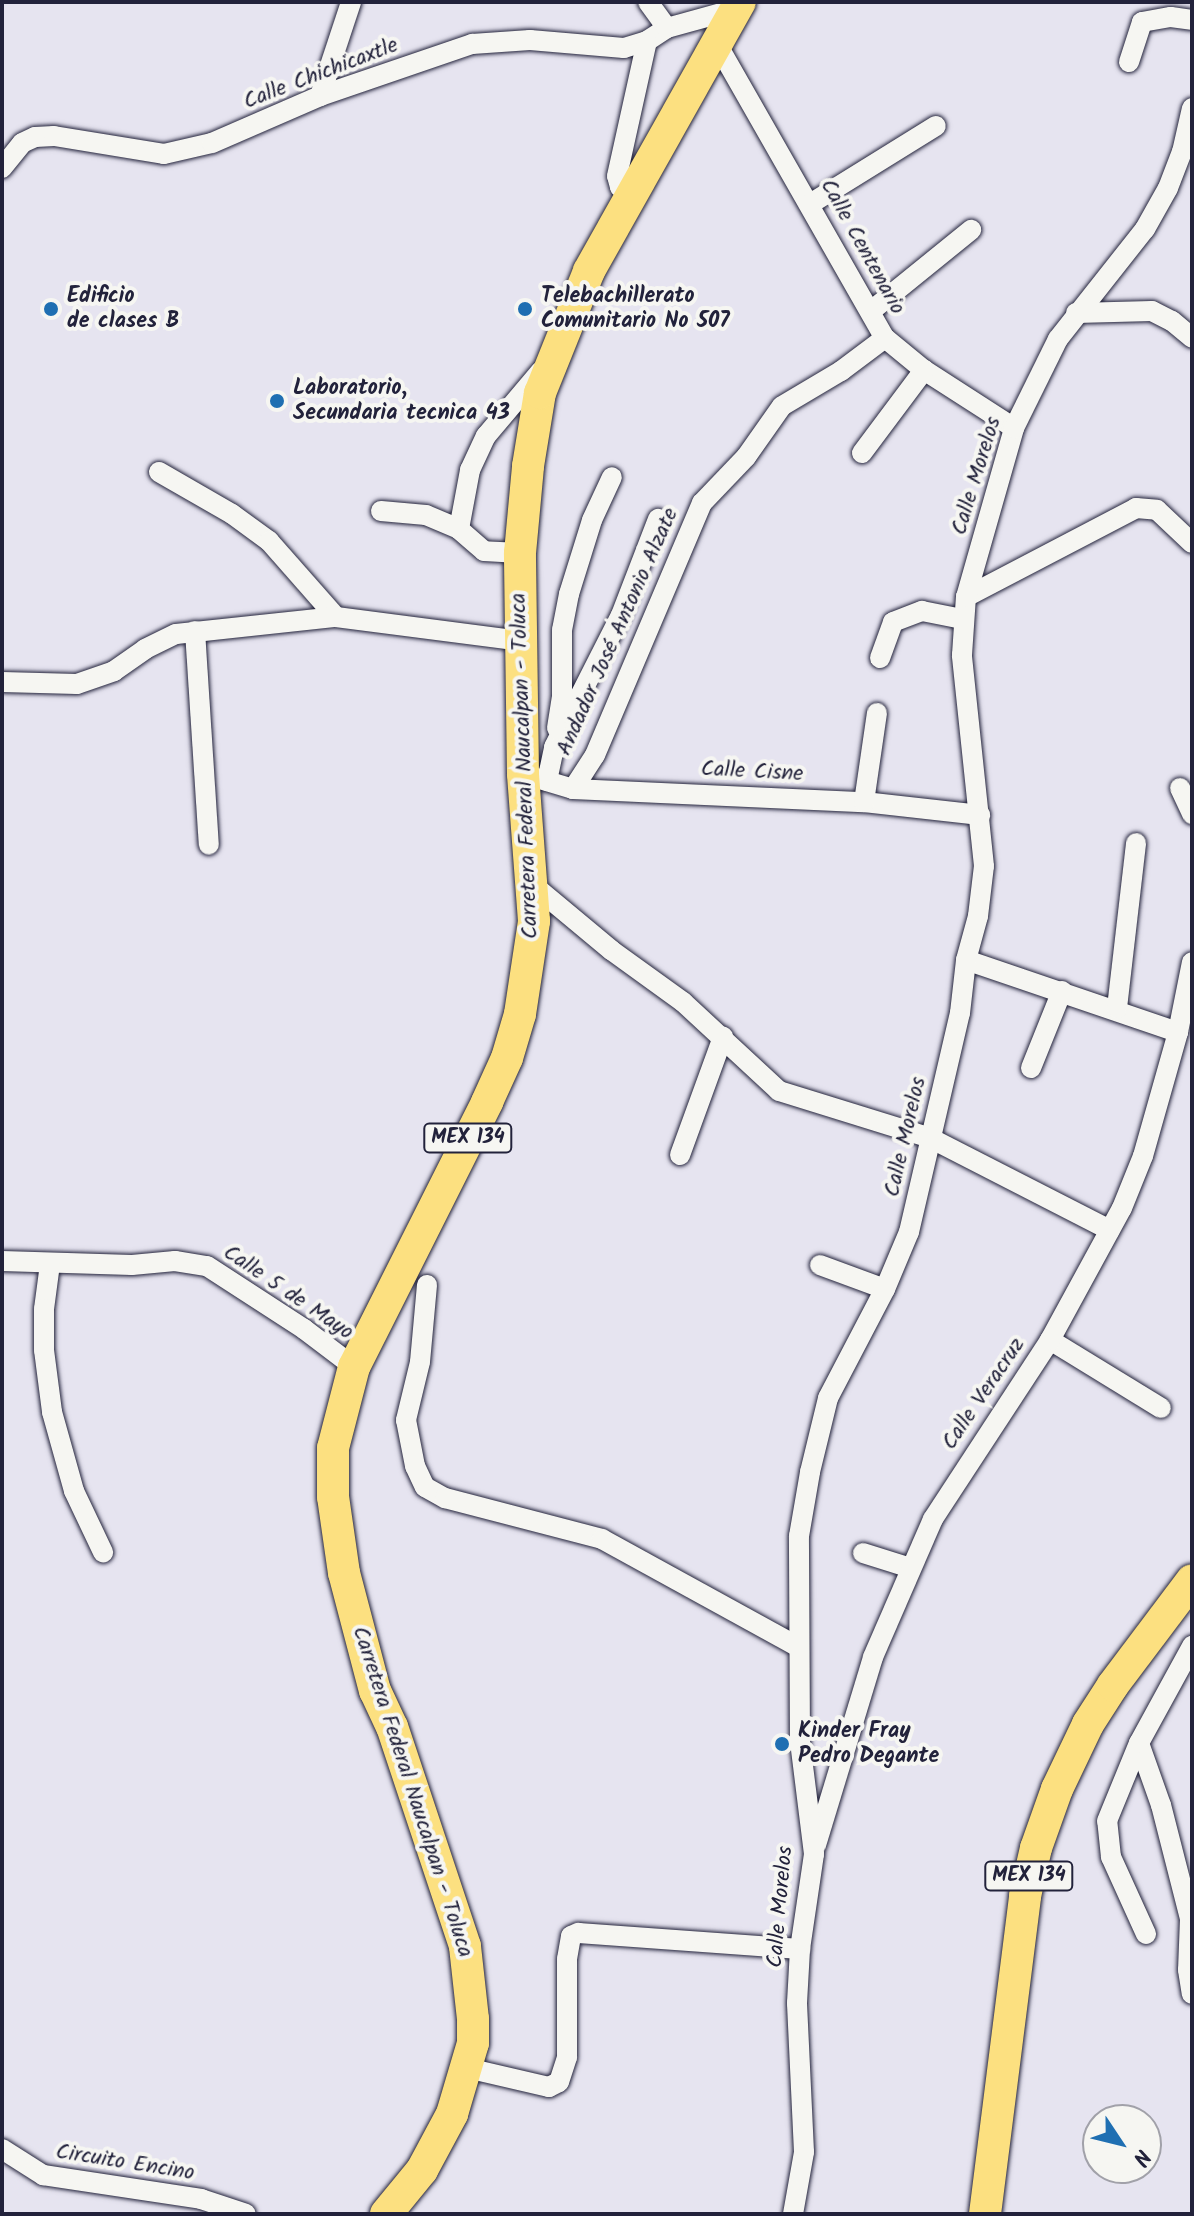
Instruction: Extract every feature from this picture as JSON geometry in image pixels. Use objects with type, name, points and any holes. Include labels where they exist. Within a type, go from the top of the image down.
[{"type":"main road","name":"Carretera Federal Naucalpan - Toluca","points":[[386,2214],[422,2170],[452,2114],[473,2043],[473,2019],[465,1946],[392,1727],[365,1658],[337,1542],[333,1448],[354,1367],[507,1058],[520,1014],[529,966],[535,778],[520,641],[520,553],[534,425],[551,360],[579,292],[738,6]]},
{"type":"main road","name":"MEX 134","points":[[985,2214],[1025,1896],[1039,1837],[1068,1763],[1088,1724],[1192,1580]]},
{"type":"street","points":[[320,96],[351,2]]},
{"type":"street","points":[[648,2],[667,28]]},
{"type":"street","name":"Calle Chichicaxtle","points":[[2,168],[22,143],[35,137],[54,136],[164,154],[190,149],[320,96],[472,44],[493,40],[624,48],[647,41],[667,28],[738,6]]},
{"type":"street","points":[[1129,62],[1142,22],[1171,17],[1192,20]]},
{"type":"street","points":[[631,194],[620,187],[617,176],[647,41]]},
{"type":"street","name":"Calle Centenario","points":[[717,44],[885,338],[924,370],[1014,428]]},
{"type":"street","name":"Calle Morelos","points":[[793,2214],[804,2139],[797,2003],[800,1949],[814,1854],[800,1742],[797,1646],[799,1536],[828,1398],[885,1289],[909,1232],[928,1137],[960,1013],[966,960],[978,916],[984,866],[962,655],[962,619],[966,597],[1014,428],[1058,339],[1145,229],[1168,188],[1182,152],[1192,108]]},
{"type":"street","points":[[810,204],[936,126]]},
{"type":"street","points":[[871,311],[971,230]]},
{"type":"street","points":[[1076,313],[1152,311],[1172,321],[1192,338]]},
{"type":"street","name":"Andador José Antonio Alzate","points":[[573,789],[595,755],[702,503],[746,457],[782,406],[885,338]]},
{"type":"street","points":[[459,529],[470,470],[486,436],[551,360]]},
{"type":"street","points":[[862,453],[924,370]]},
{"type":"street","points":[[159,472],[232,514],[269,541],[336,617]]},
{"type":"street","points":[[554,747],[562,698],[562,630],[569,594],[592,520],[612,477]]},
{"type":"street","points":[[966,597],[1136,508],[1148,507],[1168,517],[1192,543]]},
{"type":"street","points":[[381,511],[426,515],[459,529],[484,551],[520,553]]},
{"type":"street","points":[[535,778],[621,615],[658,519]]},
{"type":"street","points":[[880,658],[893,622],[922,611],[962,619]]},
{"type":"street","points":[[2,682],[77,684],[114,671],[145,649],[176,634],[336,617],[520,641]]},
{"type":"street","points":[[195,631],[209,845]]},
{"type":"street","points":[[864,802],[877,713]]},
{"type":"street","name":"Calle Cisne","points":[[535,778],[573,789],[864,802],[980,815]]},
{"type":"street","points":[[1180,788],[1192,814]]},
{"type":"street","points":[[1117,1008],[1136,843]]},
{"type":"street","points":[[533,885],[723,1037],[762,1080],[779,1091],[840,1113],[928,1137],[1110,1230]]},
{"type":"street","points":[[966,960],[1117,1008],[1178,1032]]},
{"type":"street","name":"Calle Veracruz","points":[[814,1854],[873,1657],[933,1519],[964,1466],[1004,1414],[1050,1340],[1110,1230],[1143,1156],[1178,1032],[1192,962]]},
{"type":"street","points":[[1031,1068],[1062,991]]},
{"type":"street","points":[[680,1155],[723,1037]]},
{"type":"street","name":"Calle 5 de Mayo","points":[[2,1261],[132,1265],[175,1261],[207,1266],[304,1329],[354,1367]]},
{"type":"street","points":[[50,1264],[44,1309],[44,1350],[52,1412],[74,1491],[103,1552]]},
{"type":"street","points":[[820,1265],[885,1289]]},
{"type":"street","points":[[427,1285],[420,1362],[406,1420],[415,1466],[425,1487],[445,1498],[602,1539],[797,1646]]},
{"type":"street","points":[[1050,1340],[1161,1408]]},
{"type":"street","points":[[863,1553],[911,1568]]},
{"type":"street","points":[[1146,1934],[1126,1898],[1111,1857],[1107,1821],[1139,1743],[1192,1646]]},
{"type":"street","points":[[1139,1743],[1170,1833],[1190,1919],[1188,1970],[1192,1994]]},
{"type":"street","points":[[467,2068],[549,2087],[559,2082],[567,2057],[567,1959],[571,1936],[578,1933],[800,1949]]},
{"type":"street","name":"Circuito Encino","points":[[2,2149],[43,2175],[201,2199],[246,2214]]},
{"type":"place","name":"Edificio de clases B","points":[[51,309]]},
{"type":"place","name":"Telebachillerato Comunitario No 507","points":[[525,309]]},
{"type":"place","name":"Laboratorio, Secundaria tecnica 43","points":[[277,401]]},
{"type":"place","name":"Kinder Fray Pedro Degante","points":[[782,1744]]}]
